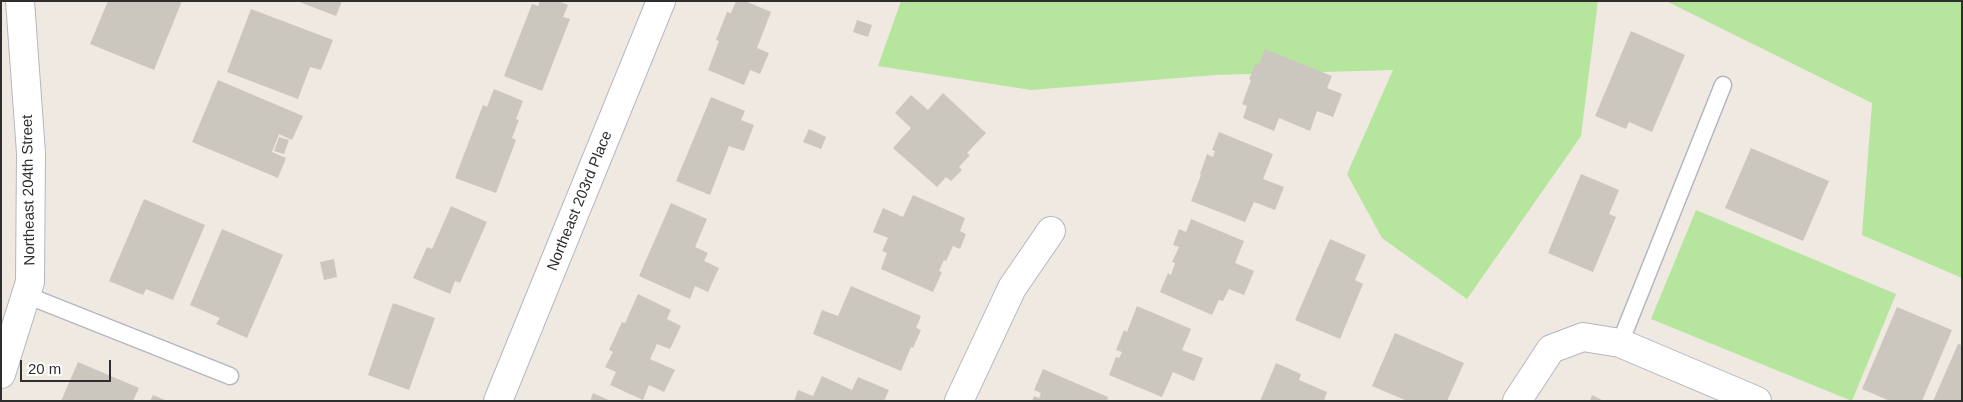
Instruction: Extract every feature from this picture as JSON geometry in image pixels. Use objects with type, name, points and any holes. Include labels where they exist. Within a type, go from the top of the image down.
[{"type":"street","name":"Northeast 204th Street","points":[[1,374],[30,282],[31,153],[20,1]]},
{"type":"street","name":"Northeast 203rd Place","points":[[498,401],[661,1]]},
{"type":"street","points":[[959,401],[1012,288],[1051,231]]},
{"type":"street","points":[[1517,401],[1551,349],[1583,337],[1620,343],[1757,401]]},
{"type":"lane","points":[[1620,343],[1723,85]]},
{"type":"lane","points":[[26,294],[230,376]]},
{"type":"green space","points":[[901,1],[1598,1],[1581,136],[1467,299],[1382,238],[1347,174],[1393,70],[1215,75],[1031,90],[878,66]]},
{"type":"green space","points":[[1666,1],[1962,1],[1962,278],[1862,235],[1872,103]]},
{"type":"green space","points":[[1696,210],[1896,294],[1852,401],[1651,319]]},
{"type":"building","points":[[108,1],[182,1],[154,70],[90,44]]},
{"type":"building","points":[[297,1],[342,1],[336,16]]},
{"type":"building","points":[[540,1],[558,1],[568,5],[563,17],[570,19],[542,91],[504,76],[532,4],[538,6]]},
{"type":"building","points":[[736,1],[745,1],[771,12],[757,48],[769,53],[760,74],[750,70],[744,85],[708,70],[719,41],[716,40],[727,12],[731,13]]},
{"type":"building","points":[[251,9],[333,40],[321,70],[310,67],[298,99],[227,72]]},
{"type":"building","points":[[857,20],[872,25],[868,37],[853,32]]},
{"type":"building","points":[[1631,31],[1685,55],[1652,132],[1629,122],[1626,129],[1595,116]]},
{"type":"building","points":[[1265,49],[1332,76],[1327,88],[1342,94],[1333,117],[1317,111],[1310,131],[1279,118],[1274,131],[1243,118],[1247,106],[1242,104],[1251,80],[1249,79],[1256,63],[1259,64]]},
{"type":"building","points":[[218,80],[303,116],[292,140],[279,134],[272,152],[286,158],[278,178],[192,142]]},
{"type":"building","points":[[494,89],[523,101],[516,119],[519,120],[512,138],[516,140],[496,193],[455,178],[483,105],[487,107]]},
{"type":"building","points":[[943,93],[986,133],[967,153],[970,155],[959,167],[962,170],[951,181],[946,177],[937,187],[893,148],[911,128],[895,113],[911,95],[928,110]]},
{"type":"building","points":[[711,97],[745,111],[741,120],[754,125],[744,151],[729,146],[710,195],[676,181]]},
{"type":"building","points":[[809,129],[826,137],[821,149],[803,142]]},
{"type":"building","points":[[1219,132],[1273,154],[1263,179],[1284,187],[1275,210],[1254,202],[1245,222],[1191,201],[1207,154],[1213,157],[1215,151],[1212,150]]},
{"type":"building","points":[[279,137],[289,140],[284,154],[274,151]]},
{"type":"building","points":[[1751,148],[1829,181],[1803,241],[1725,208]]},
{"type":"building","points":[[1581,174],[1619,190],[1609,214],[1616,217],[1593,272],[1548,253]]},
{"type":"building","points":[[913,195],[965,218],[960,231],[966,234],[960,249],[953,246],[946,261],[944,260],[939,271],[942,272],[933,292],[881,269],[887,253],[882,251],[888,238],[873,232],[883,208],[903,217]]},
{"type":"building","points":[[144,199],[205,225],[173,300],[146,289],[143,295],[109,281]]},
{"type":"building","points":[[671,203],[707,219],[695,247],[708,253],[704,261],[719,268],[708,292],[695,286],[690,299],[639,276]]},
{"type":"building","points":[[451,206],[487,222],[460,283],[455,281],[450,294],[413,278],[427,247],[432,249]]},
{"type":"building","points":[[1191,219],[1244,241],[1235,263],[1254,271],[1244,295],[1229,289],[1223,301],[1219,300],[1212,315],[1160,292],[1168,273],[1171,275],[1175,263],[1172,262],[1179,247],[1173,245],[1179,229],[1186,232]]},
{"type":"building","points":[[222,229],[283,255],[247,338],[216,324],[220,318],[190,305]]},
{"type":"building","points":[[1330,239],[1366,255],[1355,280],[1363,284],[1340,339],[1295,320]]},
{"type":"building","points":[[334,259],[337,277],[324,280],[320,262]]},
{"type":"building","points":[[851,286],[921,316],[916,328],[921,330],[913,348],[911,347],[901,371],[813,334],[822,310],[838,316]]},
{"type":"building","points":[[638,294],[671,310],[667,319],[681,326],[670,349],[657,344],[650,359],[675,370],[664,392],[649,385],[643,400],[610,385],[616,372],[605,367],[613,352],[609,350],[622,322],[625,323]]},
{"type":"building","points":[[393,303],[435,318],[409,390],[368,375]]},
{"type":"building","points":[[1137,306],[1191,329],[1182,350],[1203,358],[1194,381],[1173,372],[1162,397],[1109,375],[1116,357],[1119,358],[1122,352],[1116,350],[1124,330],[1127,332]]},
{"type":"building","points":[[1897,307],[1952,330],[1922,401],[1890,401],[1862,389]]},
{"type":"building","points":[[1395,333],[1464,363],[1447,401],[1407,401],[1372,386]]},
{"type":"building","points":[[1958,344],[1962,345],[1962,401],[1933,401]]},
{"type":"building","points":[[78,362],[139,388],[133,401],[61,401]]},
{"type":"building","points":[[1276,363],[1301,374],[1299,380],[1327,392],[1324,401],[1260,401]]},
{"type":"building","points":[[1043,369],[1108,397],[1107,401],[1032,401],[1034,396],[1039,398],[1041,393],[1034,390]]},
{"type":"building","points":[[822,376],[852,390],[858,377],[889,390],[884,401],[794,401],[798,390],[813,396]]},
{"type":"building","points":[[593,393],[611,401],[590,401]]},
{"type":"building","points":[[153,395],[167,401],[150,401]]},
{"type":"building","points":[[1592,395],[1604,401],[1590,401]]}]
